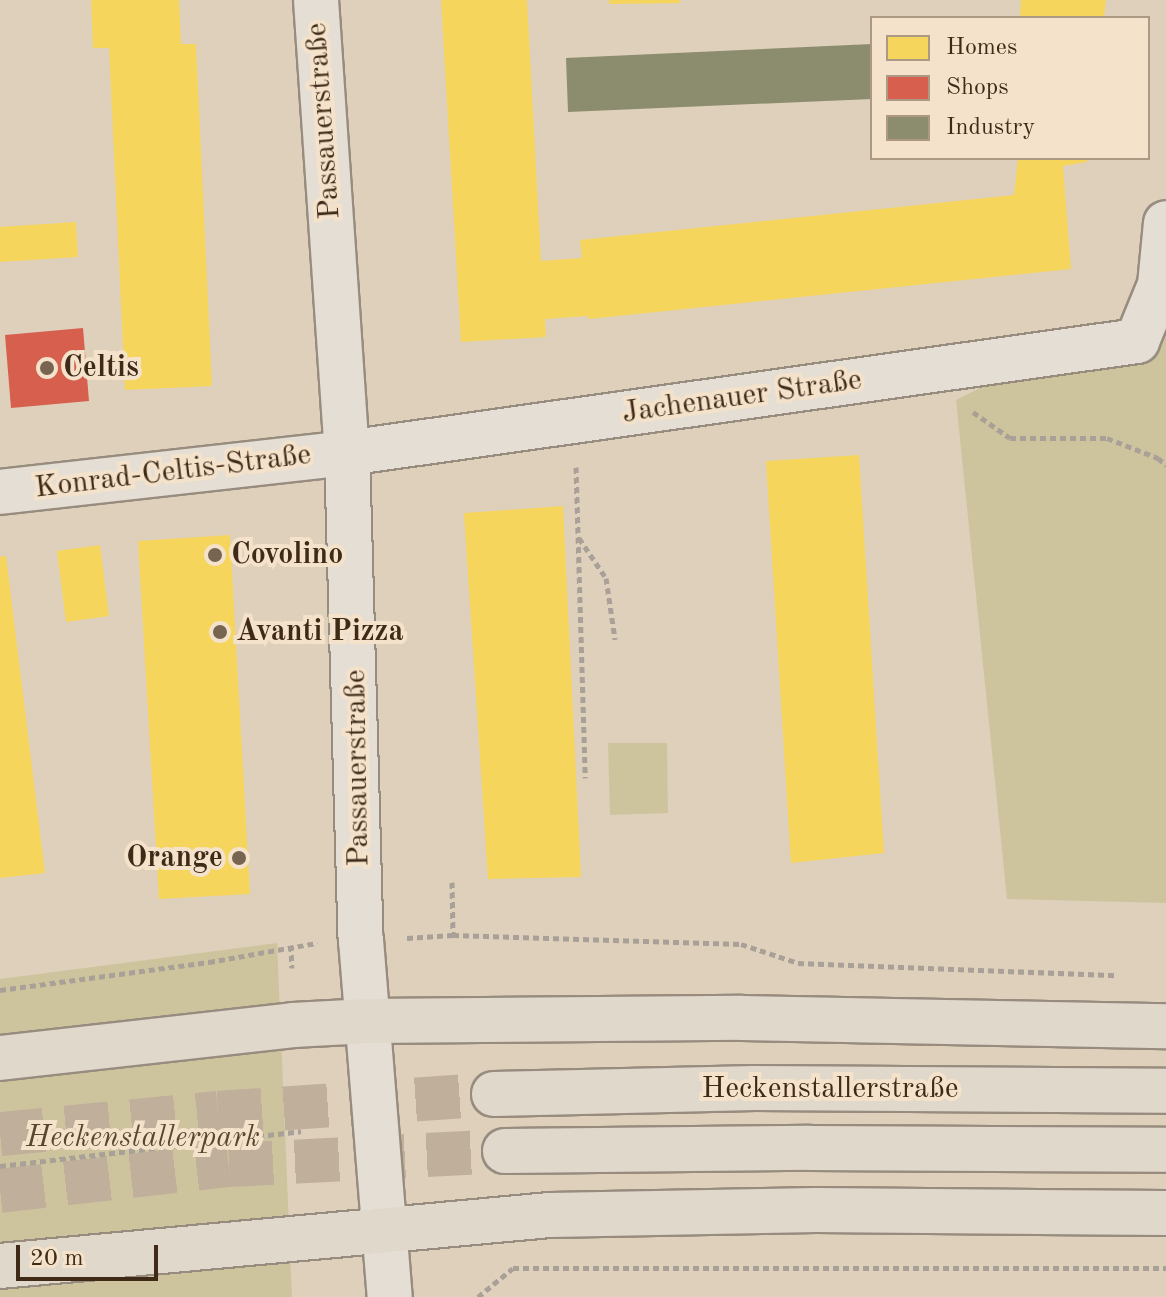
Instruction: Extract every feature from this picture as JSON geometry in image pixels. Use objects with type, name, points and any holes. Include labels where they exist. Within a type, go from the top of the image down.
[{"type":"highway","points":[[0,1058],[293,1025],[368,1021],[742,1018],[1166,1026]]},
{"type":"highway","name":"Heckenstallerstraße","points":[[494,1094],[755,1088],[1166,1091]]},
{"type":"highway","name":"Heckenstallerstraße","points":[[505,1151],[810,1148],[1166,1150]]},
{"type":"highway","points":[[0,1266],[384,1229],[660,1211],[1166,1213]]},
{"type":"street","name":"Passauerstraße","points":[[316,0],[347,453],[361,940],[390,1297]]},
{"type":"street","name":"Jachenauer Straße","points":[[347,453],[1137,341],[1160,285],[1166,223]]},
{"type":"street","name":"Konrad-Celtis-Straße","points":[[0,492],[347,453]]},
{"type":"path","points":[[967,407],[1010,438],[1107,438],[1158,458],[1166,465]]},
{"type":"path","points":[[575,421],[585,778]]},
{"type":"path","points":[[578,537],[606,578],[615,639]]},
{"type":"path","points":[[452,882],[453,935],[741,944],[798,963],[1122,975]]},
{"type":"path","points":[[0,990],[209,962],[291,945],[292,968]]},
{"type":"path","points":[[0,1166],[301,1131]]},
{"type":"path","points":[[478,1297],[513,1268],[1166,1268]]},
{"type":"green space","points":[[1166,336],[1166,903],[1007,899],[956,400],[996,380],[1114,366],[1155,357]]},
{"type":"green space","points":[[608,743],[667,743],[668,813],[610,815]]},
{"type":"green space","name":"Heckenstallerpark","points":[[277,943],[292,1297],[0,1297],[0,979]]},
{"type":"building: Homes","points":[[91,0],[179,0],[181,44],[196,44],[212,386],[125,390],[109,48],[93,48]]},
{"type":"building: Homes","points":[[441,0],[527,0],[541,261],[582,258],[580,240],[1014,195],[1018,160],[1087,160],[1063,166],[1071,269],[589,319],[588,316],[545,319],[546,337],[461,342]]},
{"type":"building: Homes","points":[[609,0],[680,0],[680,3],[609,4]]},
{"type":"building: Homes","points":[[1021,0],[1106,0],[1104,16],[1020,16]]},
{"type":"building: Homes","points":[[76,222],[78,257],[0,262],[0,227]]},
{"type":"building: Homes","points":[[859,455],[884,853],[791,863],[766,461]]},
{"type":"building: Homes","points":[[563,506],[581,877],[488,879],[464,513]]},
{"type":"building: Homes","points":[[230,535],[250,894],[159,899],[138,541]]},
{"type":"building: Homes","points":[[100,545],[109,616],[66,622],[57,551]]},
{"type":"building: Homes","points":[[6,556],[45,873],[0,878],[0,557]]},
{"type":"building: Shops","name":"Celtis","points":[[83,328],[89,401],[11,408],[5,335]]},
{"type":"building: Industry","points":[[870,44],[870,99],[568,112],[566,58]]},
{"type":"tunnel","points":[[0,1134],[218,1113],[494,1094]]},
{"type":"tunnel","points":[[0,1191],[229,1165],[505,1151]]},
{"type":"place","name":"Celtis","points":[[47,368]]},
{"type":"place","name":"Covolino","points":[[215,555]]},
{"type":"place","name":"Avanti Pizza","points":[[220,632]]},
{"type":"place","name":"Orange","points":[[239,858]]}]
